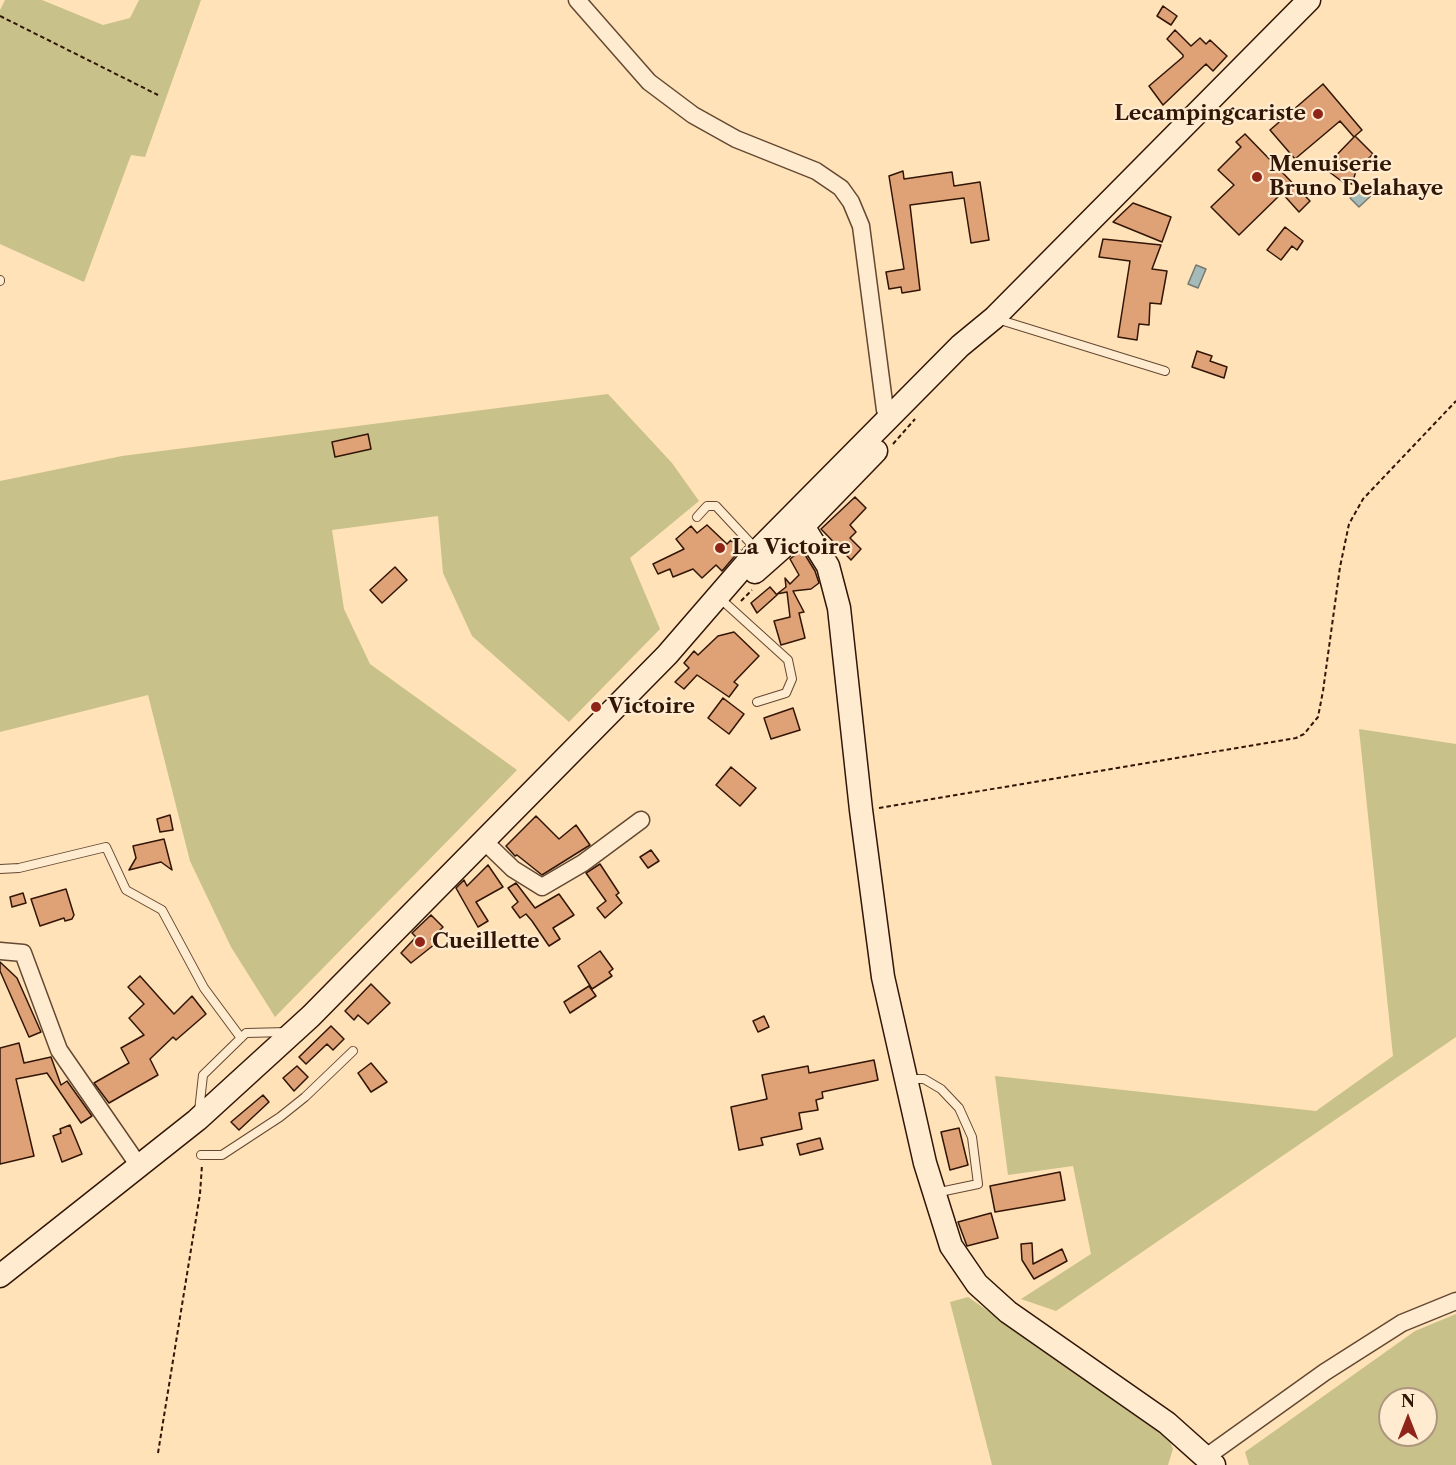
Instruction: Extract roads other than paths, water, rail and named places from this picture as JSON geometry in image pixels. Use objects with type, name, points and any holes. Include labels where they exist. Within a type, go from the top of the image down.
[{"type":"main road","points":[[681,639],[724,602],[762,555],[779,528],[848,469],[901,415],[970,352],[994,318],[1310,0]]},
{"type":"main road","points":[[0,1276],[197,1120],[295,1031],[484,841],[762,555],[803,526],[848,469]]},
{"type":"main road","points":[[779,528],[803,526]]},
{"type":"main road","points":[[803,526],[828,566],[839,608],[861,810],[884,976],[934,1194],[951,1246],[977,1284],[1008,1312],[1167,1423],[1210,1461]]},
{"type":"street","points":[[577,0],[649,82],[693,115],[736,139],[816,171],[840,188],[851,202],[861,226],[885,410],[901,415]]},
{"type":"street","points":[[484,841],[513,869],[542,886],[582,863],[641,820]]},
{"type":"street","points":[[0,951],[23,953],[59,1050],[139,1166]]},
{"type":"street","points":[[1210,1461],[1325,1372],[1402,1323],[1456,1301]]},
{"type":"lane","points":[[994,318],[1165,370]]},
{"type":"lane","points":[[697,517],[707,506],[716,506],[762,555]]},
{"type":"lane","points":[[724,602],[788,660],[792,679],[786,693],[757,702]]},
{"type":"lane","points":[[0,869],[19,868],[106,847],[126,890],[162,910],[204,988],[241,1038]]},
{"type":"lane","points":[[197,1120],[203,1075],[246,1033],[295,1031]]},
{"type":"lane","points":[[201,1155],[222,1155],[280,1117],[305,1098],[353,1051]]},
{"type":"lane","points":[[906,1079],[924,1079],[941,1089],[959,1108],[972,1137],[978,1184],[934,1194]]},
{"type":"water","points":[[1368,185],[1375,192],[1359,207],[1350,198]]},
{"type":"water","points":[[1196,265],[1206,269],[1198,288],[1188,284]]},
{"type":"place","name":"Lecampingcariste","points":[[1318,114]]},
{"type":"place","name":"Menuiserie Bruno Delahaye","points":[[1257,177]]},
{"type":"place","name":"La Victoire","points":[[720,548]]},
{"type":"place","name":"Victoire","points":[[596,707]]},
{"type":"place","name":"Cueillette","points":[[420,942]]}]
